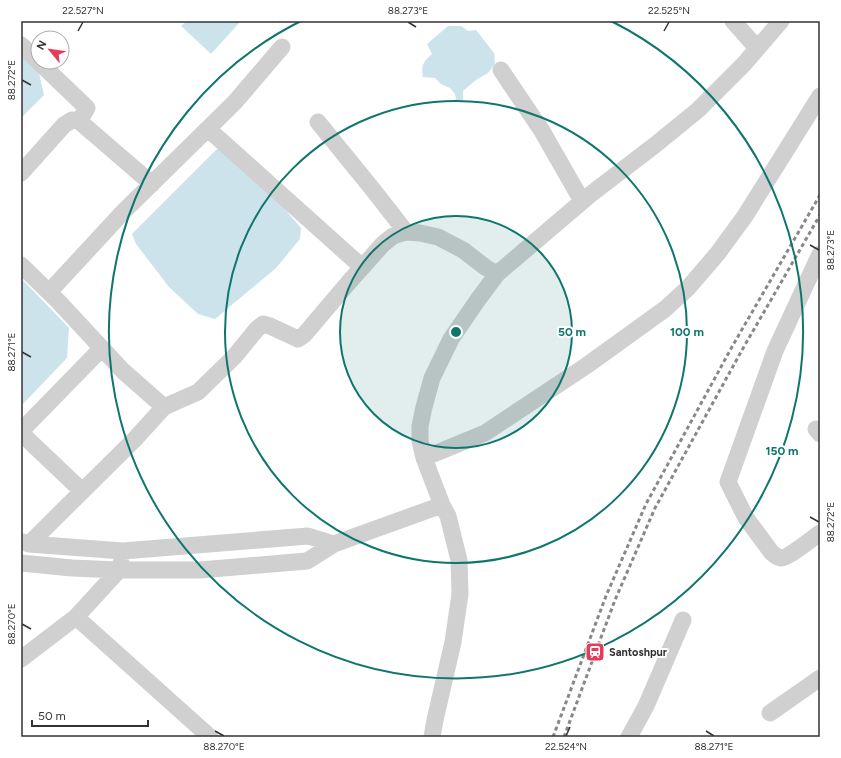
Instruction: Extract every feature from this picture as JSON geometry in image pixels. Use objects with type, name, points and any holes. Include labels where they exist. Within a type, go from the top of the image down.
[{"type":"street","points":[[733,21],[757,48]]},
{"type":"street","points":[[432,737],[453,642],[460,594],[459,560],[448,516],[442,505],[424,458],[420,441],[420,426],[432,378],[451,340],[477,301],[498,274],[591,194],[698,110],[744,64],[782,21]]},
{"type":"street","points":[[21,45],[30,54]]},
{"type":"street","points":[[49,292],[124,211],[235,102],[282,47]]},
{"type":"street","points":[[47,70],[87,108],[79,121]]},
{"type":"street","points":[[501,70],[542,131],[582,202]]},
{"type":"street","points":[[424,458],[485,432],[592,361],[666,309],[688,288],[718,253],[745,216],[820,96]]},
{"type":"street","points":[[21,173],[64,125],[72,120],[79,121],[152,184]]},
{"type":"street","points":[[318,122],[406,232]]},
{"type":"street","points":[[208,129],[362,267]]},
{"type":"street","points":[[25,543],[82,491],[134,440],[164,407],[198,392],[234,357],[257,329],[263,324],[298,339],[304,335],[382,244],[393,236],[406,232],[438,237],[463,250],[485,267],[498,274]]},
{"type":"street","points":[[819,537],[785,557],[781,558],[776,556],[772,553],[746,518],[728,482],[775,351],[820,254]]},
{"type":"street","points":[[21,265],[49,292],[123,371],[164,407]]},
{"type":"street","points":[[82,491],[21,432],[102,348]]},
{"type":"street","points":[[21,563],[72,568],[119,570],[200,570],[307,561],[334,544],[442,505]]},
{"type":"street","points":[[25,543],[123,550],[308,536],[334,544]]},
{"type":"street","points":[[21,659],[76,617],[119,570],[123,550]]},
{"type":"street","points":[[76,617],[210,737]]},
{"type":"street","points":[[629,737],[646,706],[683,620]]},
{"type":"street","points":[[770,713],[820,678]]},
{"type":"water","points":[[187,21],[241,21],[211,54],[181,26]]},
{"type":"water","points":[[448,26],[461,26],[468,31],[476,30],[494,53],[495,64],[488,73],[476,80],[463,91],[463,101],[456,100],[455,94],[450,88],[441,84],[435,78],[423,77],[423,64],[432,54],[427,44]]},
{"type":"water","points":[[21,56],[30,64],[30,70],[36,70],[39,73],[44,95],[21,118]]},
{"type":"water","points":[[224,148],[252,171],[301,228],[300,239],[276,268],[215,319],[198,314],[169,287],[136,244],[132,234],[217,149]]},
{"type":"water","points":[[21,278],[69,328],[67,358],[21,406]]},
{"type":"railway","points":[[553,737],[606,596],[646,504],[733,345],[820,195]]},
{"type":"railway","points":[[564,737],[615,600],[655,508],[742,350],[820,215]]},
{"type":"place","name":"Santoshpur","points":[[595,652]]}]
